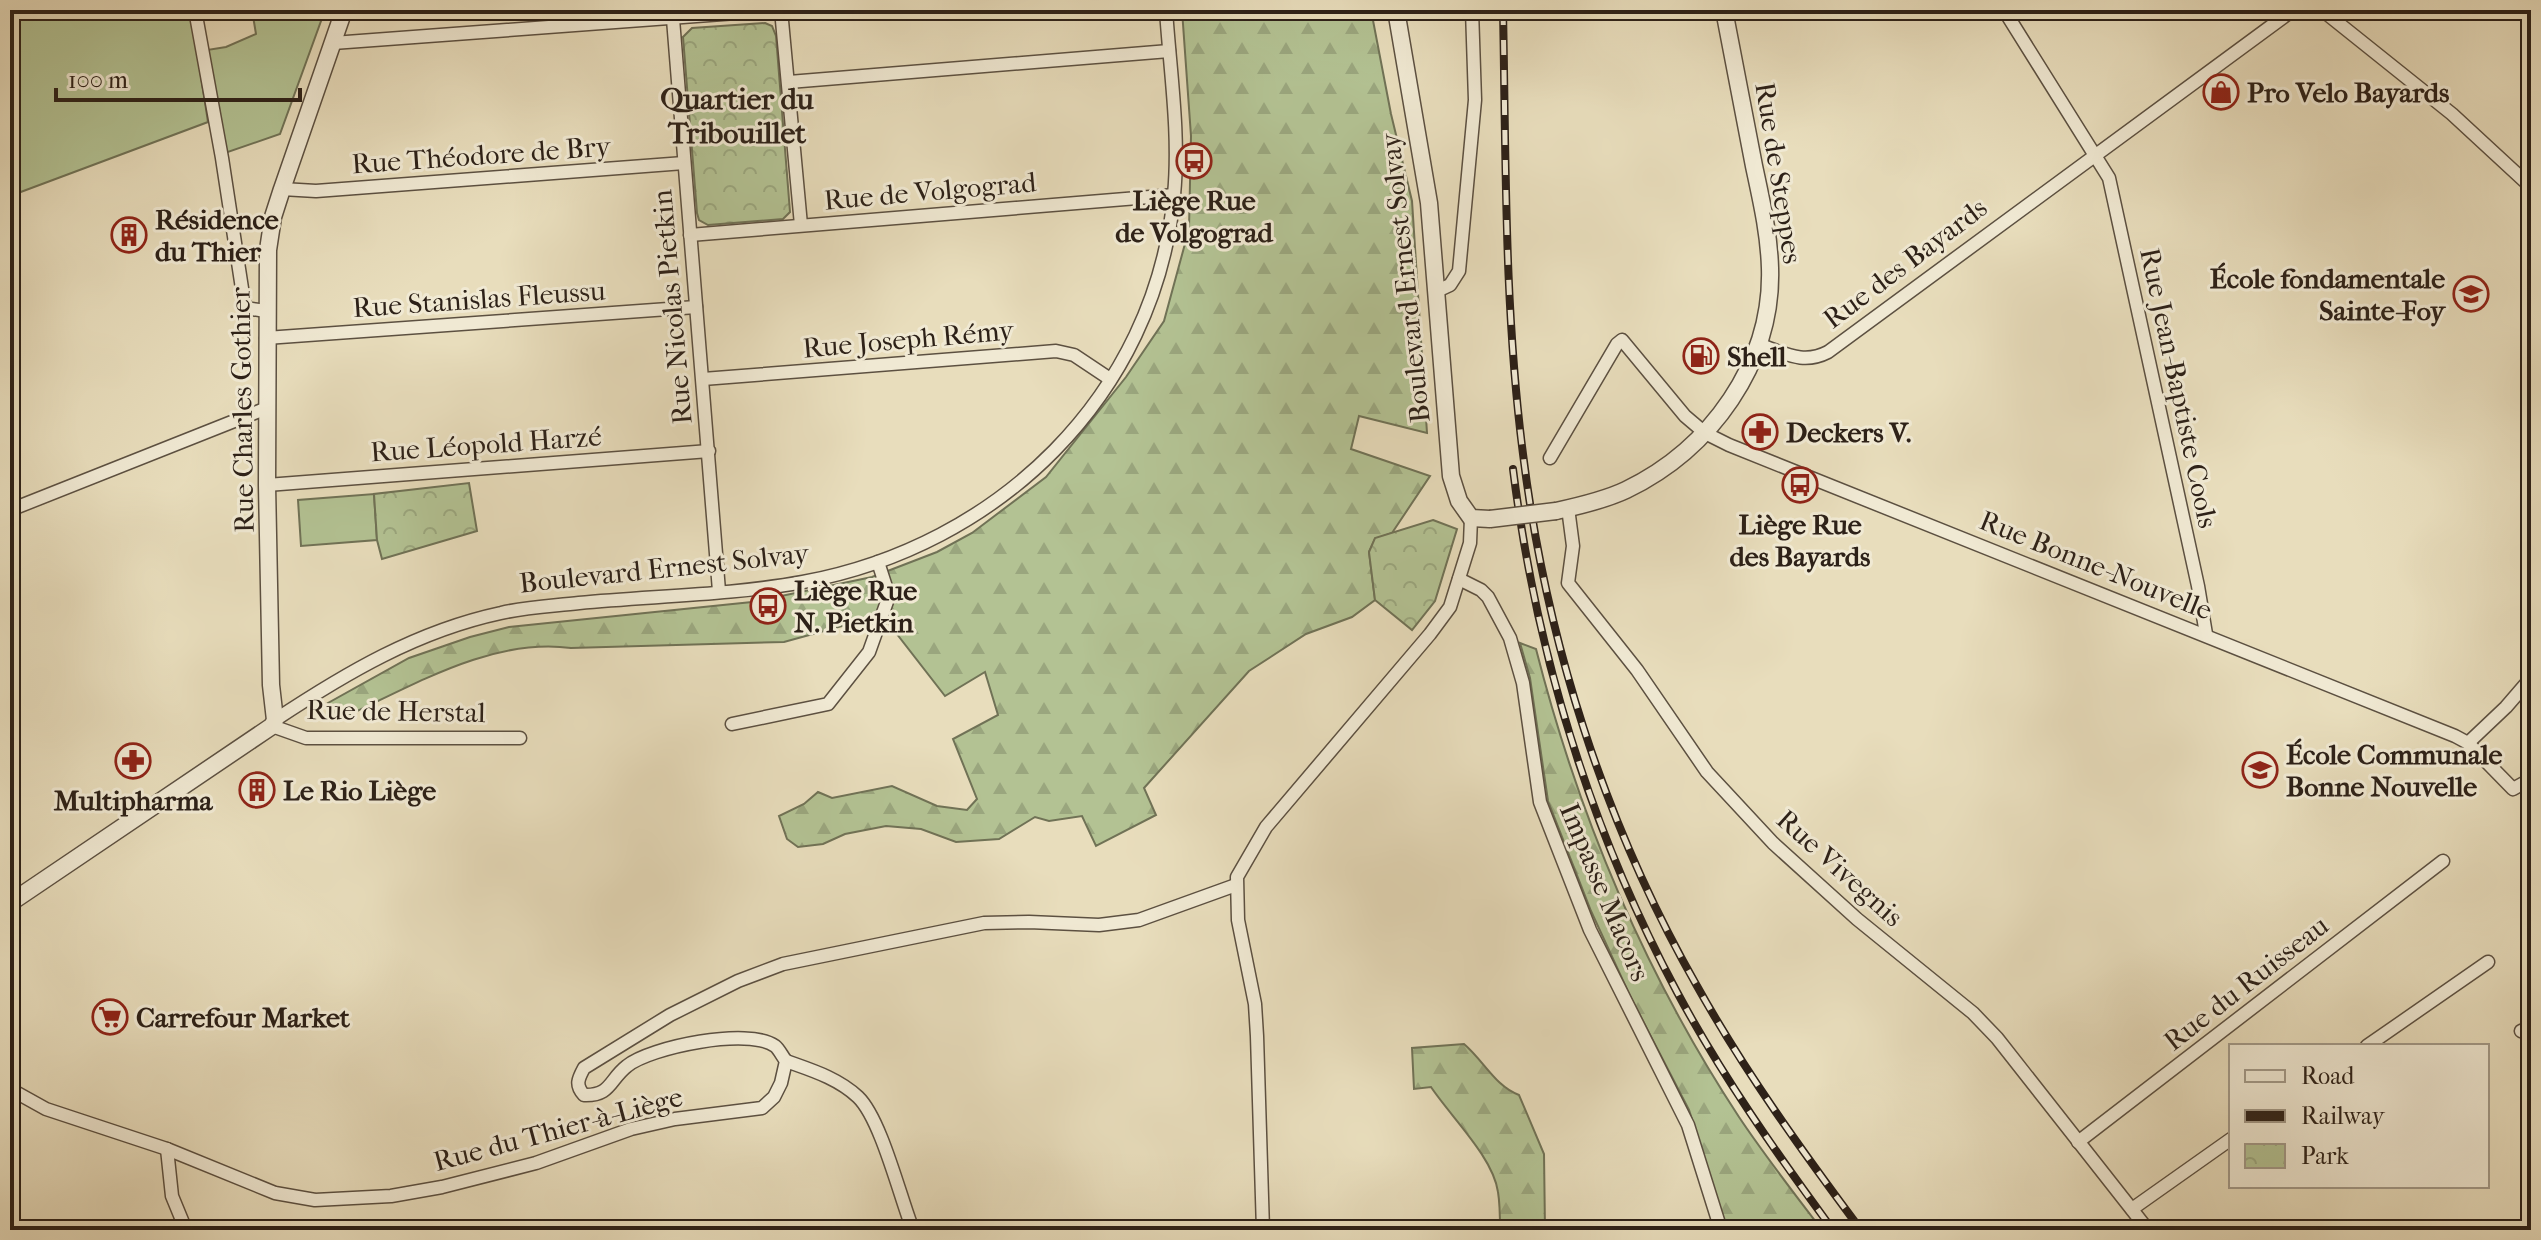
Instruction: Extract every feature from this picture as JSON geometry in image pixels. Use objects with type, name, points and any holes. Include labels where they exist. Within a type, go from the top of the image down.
[{"type":"street","points":[[195,10],[245,308],[266,311]]},
{"type":"street","name":"Rue Charles Gothier","points":[[274,723],[267,485],[268,250],[273,217],[344,10]]},
{"type":"street","points":[[333,43],[780,10],[801,225]]},
{"type":"street","name":"Boulevard Ernest Solvay","points":[[10,903],[274,723],[377,657],[434,631],[523,609],[804,582],[878,562],[942,535],[970,520],[1012,490],[1066,440],[1094,405],[1133,339],[1156,282],[1170,227],[1174,195],[1175,132],[1166,10]]},
{"type":"street","name":"Boulevard Ernest Solvay","points":[[1396,10],[1429,203],[1451,476],[1459,501],[1471,518]]},
{"type":"street","points":[[1437,291],[1450,285],[1459,271],[1475,100],[1472,10]]},
{"type":"street","name":"Rue de Steppes","points":[[1724,10],[1766,228],[1769,300],[1760,345]]},
{"type":"street","name":"Rue Jean-Baptiste Cools","points":[[2004,10],[2109,178],[2206,634]]},
{"type":"street","name":"Rue des Bayards","points":[[1760,345],[1805,359],[1815,359],[1828,352],[2293,10]]},
{"type":"street","points":[[2322,10],[2452,114],[2531,187]]},
{"type":"street","name":"Rue Nicolas Pietkin","points":[[673,19],[719,591]]},
{"type":"street","points":[[789,82],[1169,51]]},
{"type":"street","name":"Rue Théodore de Bry","points":[[282,189],[316,191],[684,163]]},
{"type":"street","name":"Rue de Volgograd","points":[[690,235],[1174,195]]},
{"type":"street","name":"Rue Stanislas Fleussu","points":[[266,338],[696,307]]},
{"type":"street","name":"Rue Bonne-Nouvelle","points":[[1550,458],[1622,340],[1685,416],[1705,433],[2468,743]]},
{"type":"street","points":[[1263,1230],[1255,1004],[1238,920],[1237,877],[1266,827],[1450,607],[1470,543],[1471,518],[1490,519],[1562,509],[1623,492],[1649,478],[1705,433],[1727,407],[1760,345]]},
{"type":"street","name":"Rue Joseph Rémy","points":[[703,379],[1056,351],[1074,355],[1110,379]]},
{"type":"street","points":[[10,510],[267,408]]},
{"type":"street","name":"Rue Léopold Harzé","points":[[267,485],[709,451]]},
{"type":"street","name":"Rue Vivegnis","points":[[1562,509],[1573,546],[1568,583],[1637,670],[1707,772],[1782,852],[1857,919],[1973,1013],[1997,1038],[2148,1230]]},
{"type":"street","points":[[732,724],[828,704],[869,652],[889,596],[878,562]]},
{"type":"street","name":"Impasse Macors","points":[[1459,579],[1488,597],[1510,638],[1523,683],[1540,802],[1590,930],[1688,1125],[1721,1230]]},
{"type":"street","points":[[2531,678],[2468,743],[2513,789],[2531,779]]},
{"type":"street","name":"Rue de Herstal","points":[[274,723],[306,738],[520,738]]},
{"type":"street","name":"Rue du Ruisseau","points":[[2078,1142],[2443,861]]},
{"type":"street","name":"Rue du Thier-à-Liège","points":[[10,1089],[46,1109],[167,1149],[292,1198],[315,1200],[391,1196],[492,1176],[631,1129],[675,1119],[762,1108],[774,1097],[786,1061],[775,1046],[757,1039],[741,1037],[655,1052],[627,1066],[605,1091],[595,1096],[584,1095],[578,1089],[577,1081],[584,1068],[670,1015],[738,981],[783,964],[984,923],[1099,925],[1139,920],[1236,885]]},
{"type":"street","points":[[2370,1044],[2488,962]]},
{"type":"street","points":[[786,1061],[830,1078],[857,1096],[871,1113],[913,1230]]},
{"type":"street","points":[[2132,1209],[2229,1140]]},
{"type":"street","points":[[167,1149],[172,1196],[186,1230]]},
{"type":"green space","points":[[10,10],[191,10],[208,122],[10,196]]},
{"type":"green space","points":[[252,10],[325,10],[280,134],[225,153],[207,50],[226,47],[256,34]]},
{"type":"green space","points":[[1182,10],[1371,10],[1412,201],[1427,433],[1359,416],[1351,449],[1430,476],[1392,533],[1375,539],[1369,552],[1375,600],[1352,617],[1306,634],[1249,671],[1144,788],[1156,815],[1096,846],[1082,816],[1049,821],[1035,817],[999,839],[956,842],[921,829],[886,826],[845,834],[823,844],[798,847],[787,839],[779,816],[804,804],[818,792],[832,798],[892,786],[937,806],[967,810],[977,799],[953,739],[998,715],[985,672],[945,696],[882,615],[784,642],[511,650],[452,667],[340,719],[328,703],[409,658],[470,637],[509,627],[752,602],[872,577],[937,552],[972,533],[1046,477],[1126,377],[1164,321],[1189,229],[1191,136]]},
{"type":"green space","points":[[765,23],[772,26],[776,36],[790,212],[783,219],[708,225],[699,220],[697,213],[683,37],[692,28]]},
{"type":"green space","points":[[469,483],[477,531],[382,559],[377,540],[374,494]]},
{"type":"green space","points":[[374,494],[377,540],[301,546],[298,500]]},
{"type":"green space","points":[[1433,520],[1457,529],[1435,601],[1412,630],[1375,600],[1369,552],[1375,538]]},
{"type":"green space","points":[[1520,643],[1536,649],[1572,772],[1594,832],[1618,891],[1674,1007],[1739,1117],[1822,1230],[1727,1230],[1689,1110],[1631,998],[1591,911],[1548,801],[1530,678]]},
{"type":"green space","points":[[1464,1044],[1496,1079],[1519,1095],[1544,1154],[1545,1230],[1500,1230],[1495,1179],[1480,1151],[1431,1087],[1414,1089],[1412,1048]]},
{"type":"railway","points":[[1503,10],[1507,232],[1517,399],[1533,524],[1564,661],[1607,795],[1664,924],[1715,1018],[1754,1080],[1861,1230]]},
{"type":"railway","points":[[1513,469],[1536,605],[1552,672],[1571,738],[1618,867],[1677,992],[1712,1054],[1833,1230]]},
{"type":"place","name":"Pro Velo Bayards","points":[[2221,92]]},
{"type":"place","name":"Liège Rue de Volgograd","points":[[1194,161]]},
{"type":"place","name":"Résidence du Thier","points":[[129,235]]},
{"type":"place","name":"École fondamentale Sainte-Foy","points":[[2471,294]]},
{"type":"place","name":"Shell","points":[[1701,356]]},
{"type":"place","name":"Deckers V.","points":[[1760,432]]},
{"type":"place","name":"Liège Rue des Bayards","points":[[1800,485]]},
{"type":"place","name":"Liège Rue N. Pietkin","points":[[768,606]]},
{"type":"place","name":"Multipharma","points":[[133,761]]},
{"type":"place","name":"École Communale Bonne Nouvelle","points":[[2260,770]]},
{"type":"place","name":"Le Rio Liège","points":[[257,790]]},
{"type":"place","name":"Carrefour Market","points":[[110,1017]]},
{"type":"district","name":"Quartier du Tribouillet","points":[[737,116]]}]
